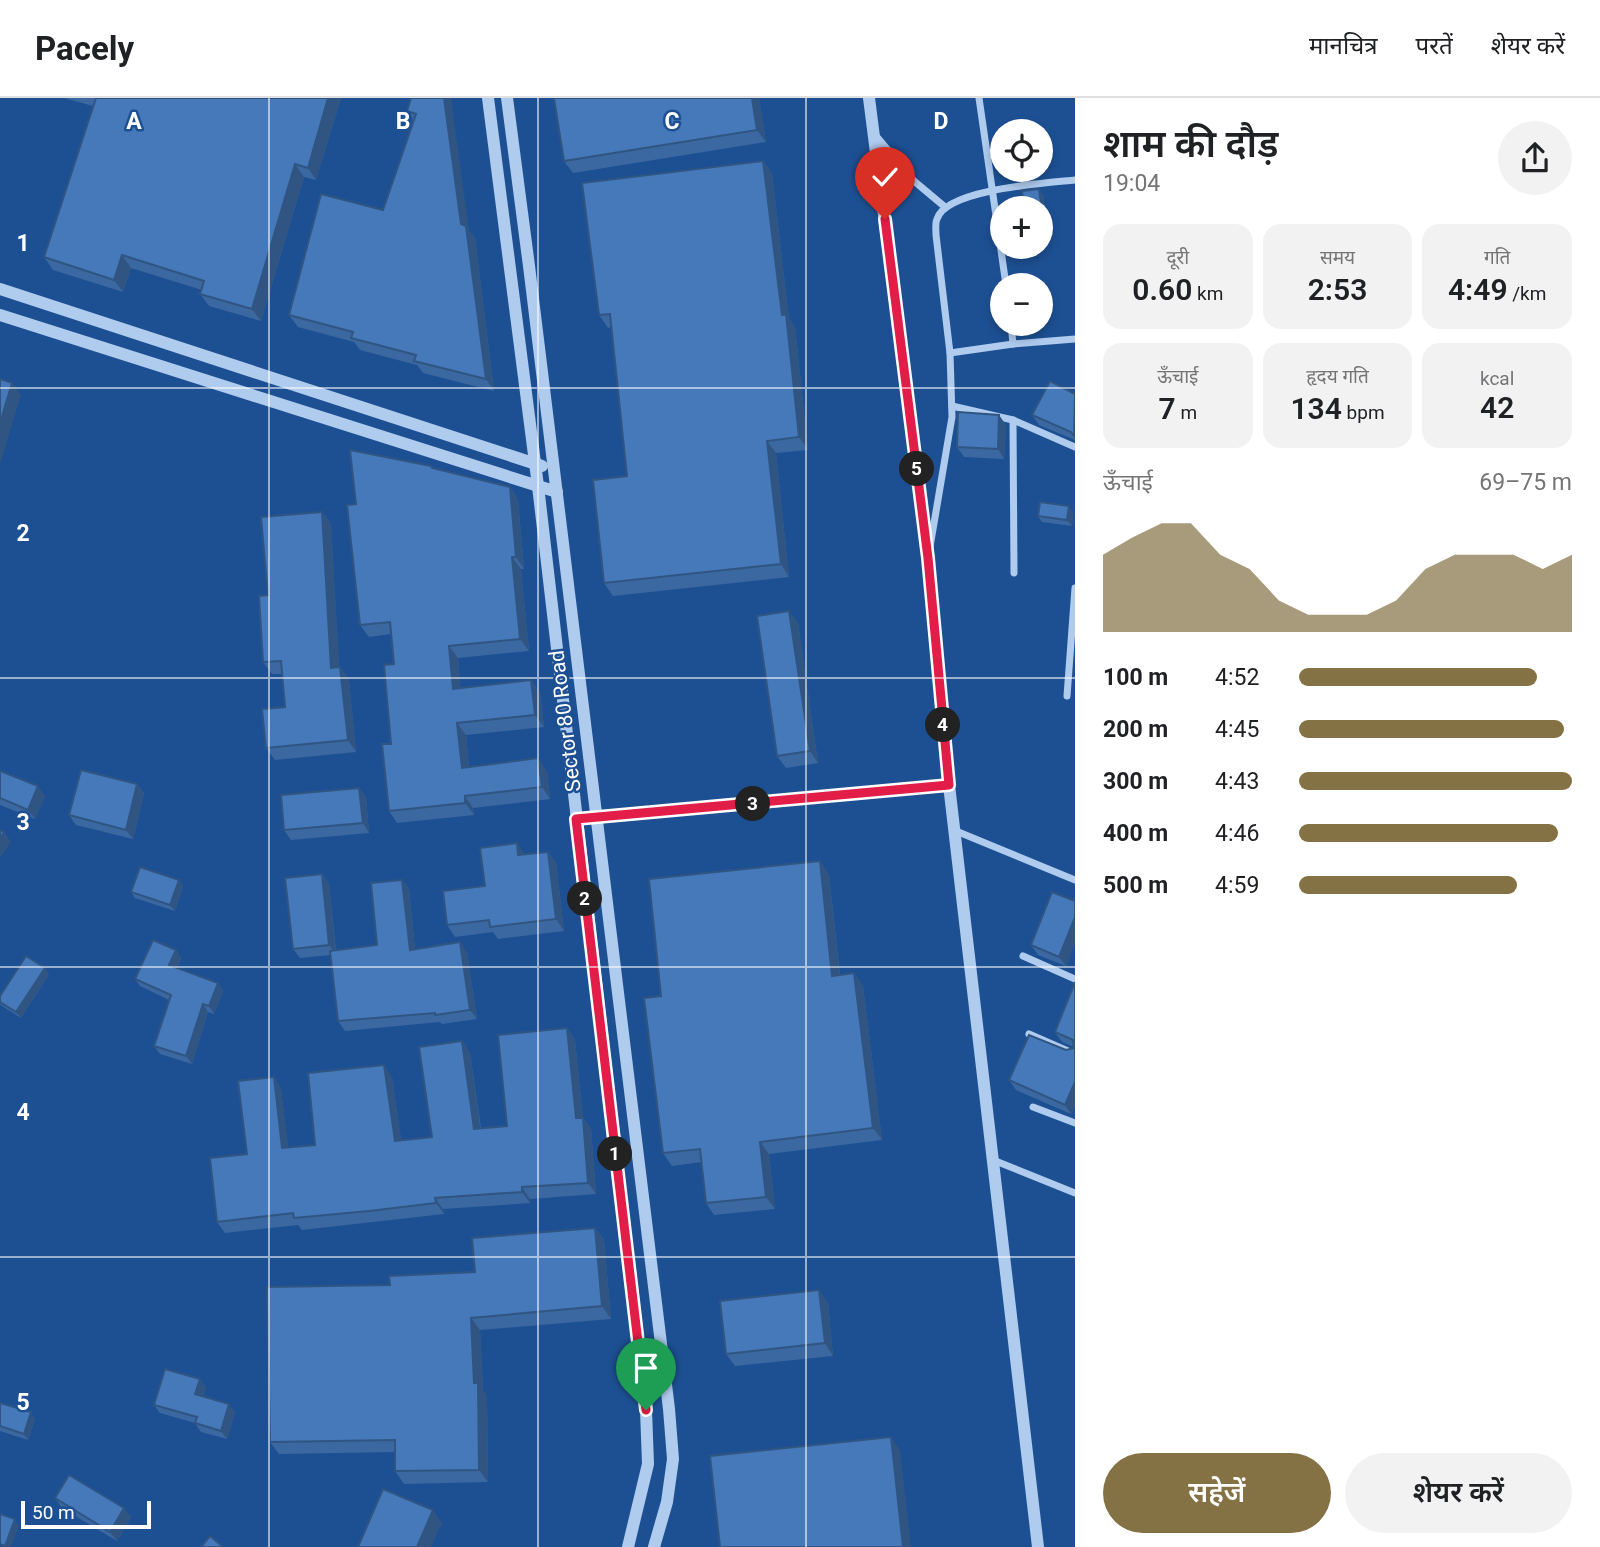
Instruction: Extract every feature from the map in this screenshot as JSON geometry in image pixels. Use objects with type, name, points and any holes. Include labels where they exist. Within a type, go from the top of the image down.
[{"type":"street","name":"Sector 80 Road","points":[[488,98],[538,486],[646,1410],[648,1464],[628,1547]]},
{"type":"street","name":"Sector 80 Road","points":[[507,98],[648,1229],[673,1459],[667,1502],[654,1547]]},
{"type":"street","points":[[869,98],[928,558],[949,785],[1038,1547]]},
{"type":"street","points":[[979,98],[1004,273]]},
{"type":"street","points":[[874,134],[914,181],[945,207]]},
{"type":"street","points":[[928,558],[952,417],[950,353],[936,235],[937,218],[945,207],[963,198],[994,190],[1075,180]]},
{"type":"street","points":[[0,289],[554,470]]},
{"type":"street","points":[[0,315],[557,492]]},
{"type":"street","points":[[1012,336],[1013,345]]},
{"type":"street","points":[[950,353],[1075,340]]},
{"type":"street","points":[[952,405],[1013,420],[1075,447]]},
{"type":"street","points":[[1013,420],[1014,573]]},
{"type":"street","points":[[1067,696],[1075,588]]},
{"type":"street","points":[[576,819],[949,785]]},
{"type":"street","points":[[956,831],[1075,880]]},
{"type":"street","points":[[1023,956],[1075,979]]},
{"type":"street","points":[[1029,1034],[1075,1054]]},
{"type":"street","points":[[1033,1107],[1075,1124]]},
{"type":"street","points":[[993,1160],[1075,1193]]},
{"type":"building","points":[[96,98],[328,98],[308,168],[295,164],[252,309],[200,294],[204,281],[122,255],[114,280],[44,257]]},
{"type":"building","points":[[411,98],[444,98],[461,224],[466,226],[486,379],[414,361],[416,355],[351,338],[353,332],[289,315],[321,194],[383,210],[416,114],[407,111]]},
{"type":"building","points":[[554,98],[752,98],[757,130],[564,161]]},
{"type":"building","points":[[763,161],[782,315],[786,314],[799,437],[767,441],[781,564],[604,583],[593,480],[627,476],[610,314],[599,315],[582,183]]},
{"type":"building","points":[[1039,189],[1040,196],[1023,196],[1022,191]]},
{"type":"building","points":[[0,379],[12,383],[0,423]]},
{"type":"building","points":[[1050,381],[1075,394],[1074,436],[1071,432],[1032,415]]},
{"type":"building","points":[[958,412],[999,415],[998,449],[957,447]]},
{"type":"building","points":[[350,450],[431,466],[510,487],[516,557],[512,557],[520,639],[449,646],[453,689],[531,680],[535,715],[457,723],[462,768],[538,758],[542,787],[465,796],[465,803],[389,811],[382,744],[391,744],[384,665],[394,664],[390,622],[360,625],[347,505],[356,504]]},
{"type":"building","points":[[1040,502],[1069,506],[1067,520],[1038,516]]},
{"type":"building","points":[[322,512],[331,668],[340,667],[348,740],[266,748],[262,709],[285,707],[281,661],[263,662],[259,596],[268,595],[261,517]]},
{"type":"building","points":[[789,611],[810,751],[777,756],[757,616]]},
{"type":"building","points":[[81,770],[137,784],[126,830],[69,815]]},
{"type":"building","points":[[0,771],[38,786],[28,810],[0,798]]},
{"type":"building","points":[[359,788],[363,823],[284,830],[281,795]]},
{"type":"building","points":[[517,843],[518,855],[548,852],[556,919],[490,927],[489,920],[447,925],[443,891],[485,886],[480,848]]},
{"type":"building","points":[[820,861],[832,976],[854,973],[873,1128],[760,1142],[766,1197],[706,1203],[700,1149],[663,1153],[644,998],[661,996],[649,879]]},
{"type":"building","points":[[140,867],[179,880],[170,905],[131,892]]},
{"type":"building","points":[[322,874],[329,945],[293,949],[285,878]]},
{"type":"building","points":[[402,880],[410,950],[460,942],[470,1010],[338,1021],[330,951],[377,945],[371,883]]},
{"type":"building","points":[[1052,892],[1075,901],[1075,917],[1059,957],[1031,945]]},
{"type":"building","points":[[153,940],[176,950],[169,965],[218,983],[209,1006],[203,1004],[186,1056],[154,1046],[171,995],[135,979]]},
{"type":"building","points":[[26,956],[45,968],[16,1012],[0,1002],[0,996]]},
{"type":"building","points":[[1075,982],[1075,1082],[1065,1105],[1009,1080],[1029,1035],[1066,1050],[1074,1048],[1073,1040],[1055,1032]]},
{"type":"building","points":[[567,1028],[576,1118],[583,1118],[588,1183],[522,1187],[522,1192],[435,1198],[436,1203],[369,1211],[294,1218],[293,1213],[217,1222],[210,1158],[247,1154],[238,1081],[274,1077],[282,1148],[315,1145],[308,1073],[384,1065],[395,1141],[432,1137],[419,1047],[462,1041],[474,1129],[507,1126],[498,1035]]},
{"type":"building","points":[[595,1228],[602,1306],[471,1318],[474,1383],[478,1383],[479,1470],[395,1471],[395,1440],[270,1442],[267,1287],[390,1285],[389,1276],[475,1272],[472,1238]]},
{"type":"building","points":[[819,1290],[825,1343],[726,1354],[720,1301]]},
{"type":"building","points":[[165,1369],[200,1379],[195,1394],[229,1404],[221,1431],[195,1423],[197,1417],[154,1405]]},
{"type":"building","points":[[0,1403],[31,1412],[24,1434],[0,1426]]},
{"type":"building","points":[[891,1437],[903,1547],[720,1547],[710,1456]]},
{"type":"building","points":[[69,1475],[124,1508],[110,1532],[55,1498]]},
{"type":"building","points":[[383,1489],[433,1510],[417,1547],[358,1547]]},
{"type":"building","points":[[0,1514],[15,1519],[5,1546],[0,1544]]},
{"type":"building","points":[[210,1536],[223,1547],[201,1547]]},
{"type":"route","points":[[646,1410],[576,819],[949,785],[928,558],[885,219]]}]
